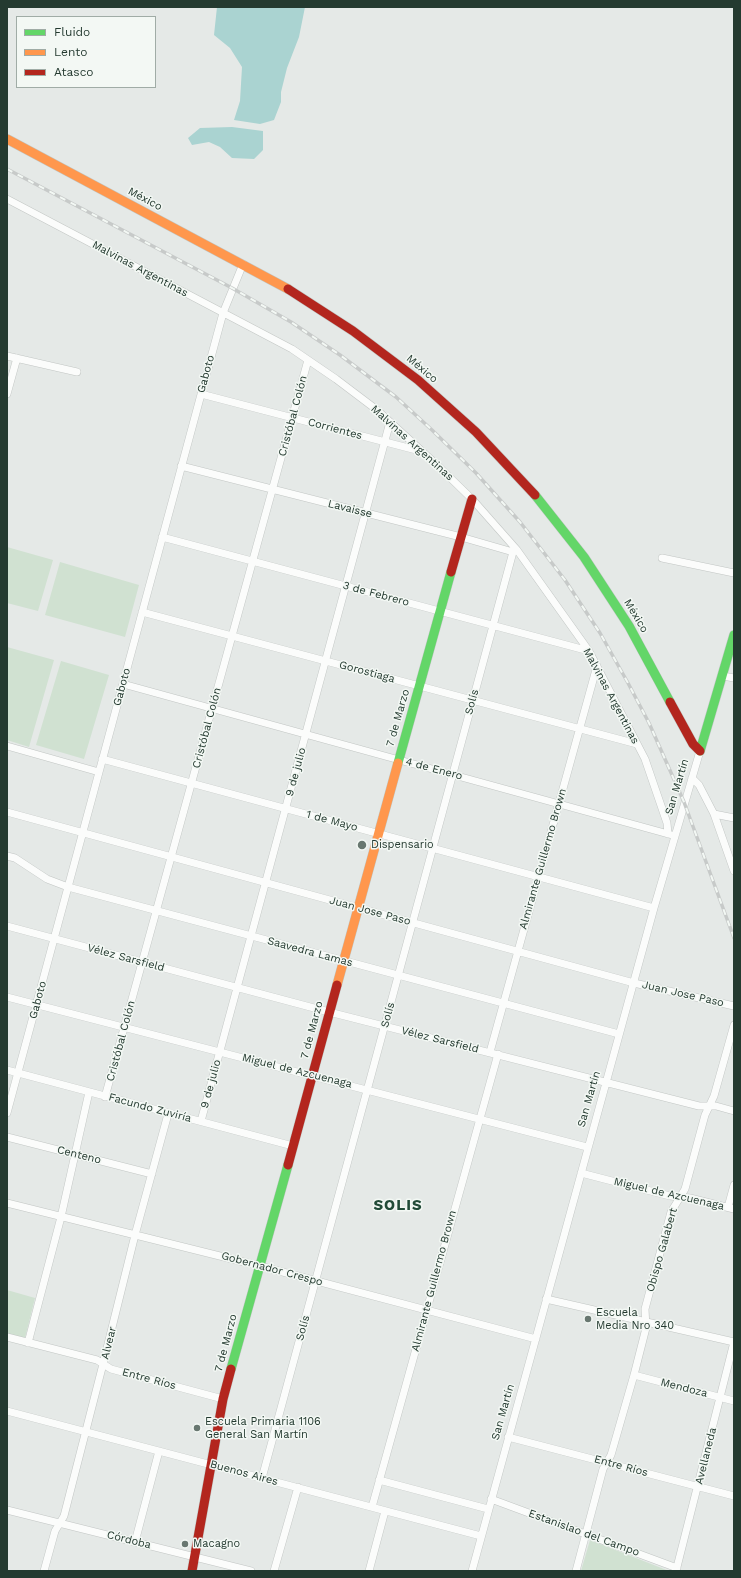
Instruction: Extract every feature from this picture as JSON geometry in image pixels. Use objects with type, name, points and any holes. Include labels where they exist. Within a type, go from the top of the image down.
[{"type":"street","name":"México","points":[[7,139],[287,288],[354,331],[412,376],[476,432],[530,489],[584,556],[629,626],[693,744],[700,751]]},
{"type":"street","name":"Malvinas Argentinas","points":[[7,199],[223,313],[270,336],[336,379],[390,422],[422,451],[472,499],[515,551],[589,652],[645,759],[672,835]]},
{"type":"street","name":"Gaboto","points":[[7,1113],[223,313],[243,264]]},
{"type":"street","points":[[7,356],[77,372]]},
{"type":"street","points":[[7,394],[17,358]]},
{"type":"street","name":"Cristóbal Colón","points":[[106,1097],[308,360]]},
{"type":"street","name":"Corrientes","points":[[201,394],[422,451]]},
{"type":"street","name":"9 de julio","points":[[201,1122],[390,422]]},
{"type":"street","name":"Lavaisse","points":[[182,466],[515,551]]},
{"type":"street","name":"7 de Marzo","points":[[192,1571],[223,1400],[313,1076],[357,908],[472,499]]},
{"type":"street","name":"3 de Febrero","points":[[162,536],[589,652]]},
{"type":"street","name":"Solís","points":[[262,1478],[493,626],[515,551]]},
{"type":"street","points":[[662,558],[734,573]]},
{"type":"street","name":"Gorostiaga","points":[[142,612],[637,744]]},
{"type":"street","name":"San Martín","points":[[472,1571],[587,1147],[634,983],[672,835],[692,778],[734,635]]},
{"type":"street","name":"Almirante Guillermo Brown","points":[[490,1052],[597,666]]},
{"type":"street","points":[[723,676],[734,678]]},
{"type":"street","name":"4 de Enero","points":[[123,684],[672,835]]},
{"type":"street","points":[[7,746],[99,772]]},
{"type":"street","name":"1 de Mayo","points":[[102,759],[654,908]]},
{"type":"street","points":[[692,778],[699,785],[714,814],[734,871]]},
{"type":"street","name":"Juan Jose Paso","points":[[7,812],[171,858],[266,882],[634,983],[734,1006]]},
{"type":"street","points":[[714,814],[734,818]]},
{"type":"street","name":"Saavedra Lamas","points":[[7,856],[15,858],[47,879],[68,887],[156,912],[343,960],[619,1034]]},
{"type":"street","name":"Vélez Sarsfield","points":[[7,926],[329,1012],[699,1106],[716,1106],[734,1111]]},
{"type":"street","name":"Miguel de Azcuenaga","points":[[7,996],[587,1147]]},
{"type":"street","name":"Obispo Galabert","points":[[576,1571],[604,1469],[634,1375],[646,1328],[645,1309],[671,1212],[685,1189],[705,1115],[714,1096],[734,1026]]},
{"type":"street","name":"Almirante Guillermo Brown","points":[[372,1507],[498,1054]]},
{"type":"street","name":"Facundo Zuviría","points":[[7,1070],[293,1146]]},
{"type":"street","points":[[28,1343],[61,1217],[89,1092]]},
{"type":"street","name":"Alvear","points":[[44,1571],[55,1531],[64,1516],[104,1364],[135,1235],[168,1114]]},
{"type":"street","name":"Centeno","points":[[7,1137],[152,1174]]},
{"type":"street","name":"Miguel de Azcuenaga","points":[[581,1172],[670,1196],[690,1198],[731,1208]]},
{"type":"street","points":[[731,1208],[734,1184]]},
{"type":"street","name":"Gobernador Crespo","points":[[7,1203],[260,1266],[536,1339]]},
{"type":"street","points":[[546,1299],[734,1342]]},
{"type":"street","name":"Entre Ríos","points":[[7,1337],[97,1360],[111,1369],[223,1400]]},
{"type":"street","name":"Avellaneda","points":[[677,1570],[734,1342]]},
{"type":"street","name":"Mendoza","points":[[634,1375],[734,1401]]},
{"type":"street","name":"Buenos Aires","points":[[7,1411],[481,1536]]},
{"type":"street","name":"Entre Ríos","points":[[508,1437],[734,1496]]},
{"type":"street","points":[[135,1542],[159,1451]]},
{"type":"street","points":[[379,1480],[488,1509]]},
{"type":"street","points":[[274,1571],[298,1487]]},
{"type":"street","name":"Estanislao del Campo","points":[[491,1499],[677,1570]]},
{"type":"street","name":"Córdoba","points":[[7,1510],[251,1571]]},
{"type":"street","points":[[369,1571],[385,1510]]},
{"type":"green space","points":[[7,547],[53,560],[38,611],[7,603]]},
{"type":"green space","points":[[60,562],[139,585],[125,637],[45,615]]},
{"type":"green space","points":[[7,647],[54,660],[29,747],[7,740]]},
{"type":"green space","points":[[61,661],[109,675],[84,759],[36,745]]},
{"type":"green space","points":[[7,1290],[35,1298],[25,1338],[7,1334]]},
{"type":"green space","points":[[590,1540],[669,1571],[581,1571]]},
{"type":"water","points":[[217,7],[305,7],[299,37],[287,68],[281,92],[281,102],[274,120],[260,124],[234,120],[240,101],[242,67],[230,48],[214,35]]},
{"type":"water","points":[[232,127],[263,131],[263,150],[254,159],[232,158],[220,147],[209,142],[192,145],[188,138],[200,128]]},
{"type":"railway","points":[[7,169],[232,288],[291,322],[340,355],[396,397],[476,473],[520,522],[565,580],[600,633],[628,683],[649,723],[684,802],[734,938]]},
{"type":"traffic: fast","points":[[535,495],[584,557],[629,626],[670,702]]},
{"type":"traffic: fast","points":[[398,763],[451,572]]},
{"type":"traffic: fast","points":[[700,751],[734,635]]},
{"type":"traffic: fast","points":[[231,1369],[288,1165]]},
{"type":"traffic: slow","points":[[7,139],[288,289]]},
{"type":"traffic: slow","points":[[337,985],[398,763]]},
{"type":"traffic: jam","points":[[288,289],[353,331],[418,380],[476,432],[535,495]]},
{"type":"traffic: jam","points":[[451,572],[472,499]]},
{"type":"traffic: jam","points":[[670,702],[693,744],[700,751]]},
{"type":"traffic: jam","points":[[288,1165],[337,985]]},
{"type":"traffic: jam","points":[[192,1571],[223,1399],[231,1369]]},
{"type":"place","name":"Dispensario","points":[[362,845]]},
{"type":"place","name":"Escuela Media Nro 340","points":[[588,1319]]},
{"type":"place","name":"Escuela Primaria 1106 General San Martín","points":[[197,1428]]},
{"type":"place","name":"Macagno","points":[[185,1544]]},
{"type":"district","name":"SOLIS","points":[[398,1206]]}]
